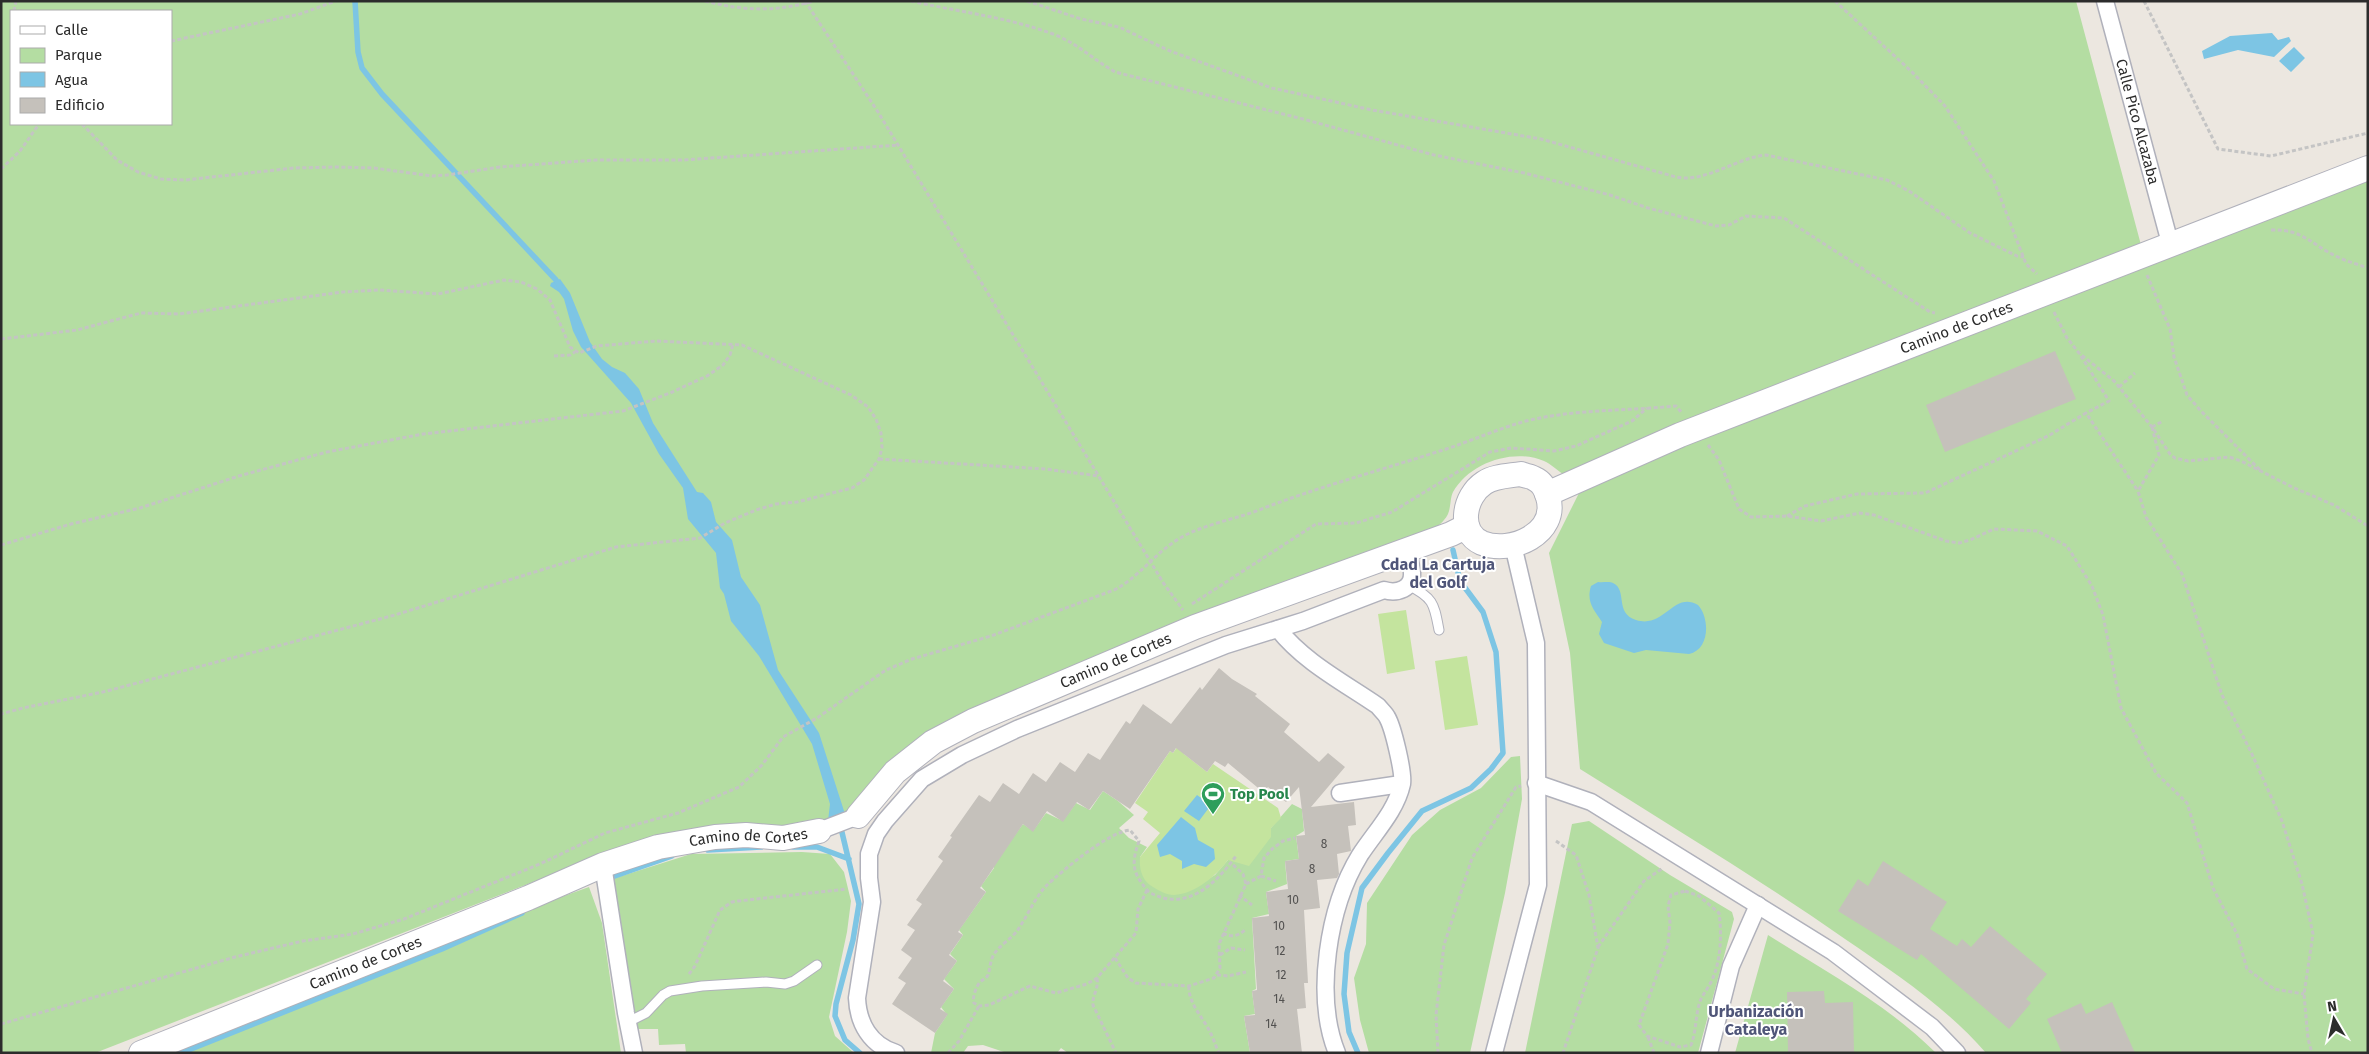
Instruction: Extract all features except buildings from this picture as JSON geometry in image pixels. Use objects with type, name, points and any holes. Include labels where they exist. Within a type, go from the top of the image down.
[{"type":"street","name":"Calle Pico Alcazaba","points":[[2105,1],[2170,244]]},
{"type":"street","name":"Camino de Cortes","points":[[1548,494],[1696,430],[2043,288],[2170,244],[2368,168]]},
{"type":"street","points":[[1521,474],[1536,479],[1548,494],[1550,503],[1549,518],[1539,532],[1524,542],[1491,547],[1476,540],[1467,526],[1465,511],[1471,495],[1484,483],[1501,477],[1521,474]]},
{"type":"street","name":"Camino de Cortes","points":[[141,1053],[528,898],[602,865],[658,847],[715,837],[746,835],[783,838],[819,831],[858,816],[895,772],[933,742],[972,721],[1195,627],[1408,557],[1467,526]]},
{"type":"street","points":[[1494,1053],[1538,885],[1536,643],[1513,545]]},
{"type":"street","points":[[896,1053],[889,1051],[871,1038],[862,1026],[858,1012],[857,998],[872,902],[869,854],[876,834],[885,821],[922,779],[962,755],[1017,729],[1226,645],[1278,629],[1384,590],[1397,592],[1408,585],[1412,573],[1408,557]]},
{"type":"street","points":[[1278,629],[1290,645],[1304,657],[1378,706],[1387,717],[1393,730],[1401,784],[1394,807],[1359,857],[1338,903],[1329,953],[1325,1000],[1337,1053]]},
{"type":"street","points":[[1536,783],[1592,802],[1758,905],[1840,958],[1932,1027],[1957,1053]]},
{"type":"street","points":[[1340,793],[1401,784]]},
{"type":"street","points":[[602,865],[634,1053]]},
{"type":"street","points":[[1709,1053],[1731,966],[1758,905]]},
{"type":"lane","points":[[1408,585],[1426,594],[1431,599],[1439,630]]},
{"type":"lane","points":[[628,1022],[646,1013],[663,995],[678,989],[766,982],[785,984],[794,981],[816,965]]},
{"type":"path","points":[[172,41],[300,14],[336,1]]},
{"type":"path","points":[[705,1],[760,10],[793,8],[806,2],[814,1]]},
{"type":"path","points":[[911,1],[1000,17],[1054,35],[1080,47],[1098,62],[1115,72],[1303,119],[1434,155],[1524,173],[1600,192],[1716,226],[1729,225],[1746,216],[1784,218],[1930,312],[1938,314]]},
{"type":"path","points":[[1027,1],[1081,19],[1119,27],[1170,50],[1272,88],[1372,110],[1541,139],[1676,177],[1696,178],[1745,158],[1766,155],[1866,174],[1902,187],[1970,233],[2010,253],[2024,257]]},
{"type":"path","points":[[1787,516],[1805,506],[1857,494],[1925,493],[2048,436],[2109,401],[2079,353],[2067,338],[2043,288],[2026,264],[1994,181],[1945,106],[1912,72],[1835,1]]},
{"type":"path","points":[[2144,1],[2218,149],[2271,156],[2368,133]]},
{"type":"path","points":[[806,2],[899,146],[1164,584],[1184,610],[1227,580],[1316,524],[1356,523],[1392,512],[1490,452],[1511,448],[1554,451],[1576,446],[1632,421],[1647,408]]},
{"type":"path","points":[[1,169],[20,150],[38,125]]},
{"type":"path","points":[[83,125],[117,160],[138,172],[161,179],[184,180],[294,168],[336,167],[374,168],[432,176],[467,171],[596,160],[683,160],[899,146]]},
{"type":"path","points":[[2267,230],[2284,230],[2308,237],[2338,257],[2368,268]]},
{"type":"path","points":[[2151,270],[2146,272],[2170,329],[2174,357],[2187,394],[2262,473]]},
{"type":"path","points":[[1,339],[77,330],[141,313],[179,314],[343,292],[379,290],[438,294],[504,280],[521,282],[537,289],[550,300],[570,347],[575,352]]},
{"type":"path","points":[[1,714],[103,692],[395,615],[616,547],[700,538],[725,522],[756,510],[852,488],[864,480],[879,459],[882,448],[881,433],[876,419],[868,407],[851,395],[742,345],[656,341],[597,346],[583,352],[575,352],[570,356],[554,356]]},
{"type":"path","points":[[1,545],[71,524],[140,508],[239,476],[327,452],[423,434],[623,411],[647,403],[707,376],[722,365],[730,355],[733,344]]},
{"type":"path","points":[[2079,353],[2119,387],[2152,427],[2166,449],[2176,458],[2188,461],[2229,457],[2241,461],[2262,473],[2334,505],[2368,526]]},
{"type":"path","points":[[2119,387],[2135,373]]},
{"type":"path","points":[[1,1024],[235,957],[303,941],[352,934],[404,919],[540,864],[605,833],[678,813],[739,787],[762,765],[783,737],[817,718],[886,670],[912,659],[991,636],[1114,590],[1126,584],[1150,561],[1182,537],[1201,529],[1242,517],[1354,476],[1456,446],[1526,421],[1584,411],[1676,406],[1716,456],[1739,509],[1751,517],[1787,516],[1822,521],[1834,520],[1847,515],[1874,515],[1936,538],[1959,542],[1970,540],[1994,529],[2037,532],[2067,546],[2092,586],[2103,615],[2121,708],[2156,773],[2187,803],[2213,888],[2237,934],[2247,969],[2274,989],[2304,994]]},
{"type":"path","points":[[2086,414],[2138,491],[2146,517],[2182,574],[2222,695],[2251,752],[2282,821],[2302,884],[2312,934],[2304,994],[2308,1039],[2312,1053]]},
{"type":"path","points":[[2152,427],[2163,421]]},
{"type":"path","points":[[2138,491],[2159,455],[2152,427]]},
{"type":"path","points":[[879,459],[1045,469],[1099,476]]},
{"type":"path","points":[[1438,1053],[1436,1015],[1444,945],[1472,858],[1516,787],[1536,783]]},
{"type":"path","points":[[1537,828],[1576,856],[1589,894],[1598,948]]},
{"type":"path","points":[[1148,890],[1138,909],[1136,933],[1097,978],[1087,984],[1056,993],[1030,986],[989,1005],[979,1006],[974,1003],[972,998],[979,983],[988,976],[993,956],[997,950],[1015,934],[1047,886],[1062,874],[1068,865],[1080,859],[1091,848],[1118,833],[1130,830],[1139,841],[1134,851],[1133,862],[1135,872],[1148,890],[1158,897],[1168,900],[1181,900],[1194,896],[1211,886],[1236,856]]},
{"type":"path","points":[[1261,876],[1264,858],[1272,848],[1283,841],[1295,838]]},
{"type":"path","points":[[1563,1053],[1598,948],[1644,881],[1680,856]]},
{"type":"path","points":[[1231,863],[1243,874],[1246,884]]},
{"type":"path","points":[[1217,975],[1220,968],[1219,944],[1246,884],[1261,876],[1276,880]]},
{"type":"path","points":[[678,989],[695,966],[716,916],[725,905],[738,901],[846,890]]},
{"type":"path","points":[[1647,1036],[1680,1047],[1691,1045],[1696,1032],[1700,1000],[1712,981],[1720,946],[1719,913],[1699,896],[1685,891],[1671,895],[1668,906],[1670,922],[1668,944],[1638,1026],[1647,1036],[1654,1053]]},
{"type":"path","points":[[1240,896],[1252,905]]},
{"type":"path","points":[[1223,933],[1228,936],[1235,936],[1245,930]]},
{"type":"path","points":[[1219,956],[1231,948],[1245,950]]},
{"type":"path","points":[[1115,958],[1128,978],[1136,983],[1189,986],[1217,975],[1228,976],[1246,972]]},
{"type":"path","points":[[1097,978],[1098,989],[1093,998],[1093,1005],[1116,1053]]},
{"type":"path","points":[[1189,986],[1188,994],[1191,1002],[1212,1034],[1219,1053]]},
{"type":"path","points":[[948,1053],[959,1041],[979,1006]]},
{"type":"green space","points":[[1,1],[2076,1],[2141,245],[1563,474],[1547,462],[1532,457],[1507,457],[1494,460],[1470,473],[1461,482],[1452,494],[1447,516],[1436,528],[937,729],[845,814],[828,821],[633,843],[95,1053],[1,1053]]},
{"type":"green space","points":[[2368,181],[2368,1053],[1986,1053],[1971,1036],[1937,1006],[1882,965],[1747,874],[1580,769],[1570,653],[1549,553],[1581,489],[1723,430]]},
{"type":"green space","points":[[1406,610],[1415,669],[1387,674],[1378,614]]},
{"type":"green space","points":[[1467,656],[1478,725],[1445,730],[1435,661]]},
{"type":"green space","name":"Top Pool","points":[[1184,737],[1184,754],[1207,772],[1213,764],[1278,808],[1281,818],[1271,828],[1271,837],[1249,866],[1228,860],[1205,883],[1182,894],[1171,895],[1149,884],[1142,874],[1140,857],[1160,833],[1143,819],[1148,812],[1135,803],[1170,751],[1173,753]]},
{"type":"green space","points":[[1520,756],[1522,799],[1505,893],[1470,1053],[1369,1053],[1360,1020],[1354,978],[1366,944],[1367,903],[1412,835],[1440,810],[1481,788],[1511,757]]},
{"type":"green space","points":[[1103,791],[1134,815],[1119,828],[1129,838],[1147,847],[1140,857],[1187,891],[1215,875],[1228,860],[1270,829],[1292,804],[1302,809],[1304,831],[1296,836],[1299,859],[1285,861],[1287,884],[1266,892],[1269,914],[1252,918],[1256,989],[1252,991],[1255,1014],[1244,1016],[1250,1053],[1068,1053],[1061,1048],[1057,1053],[1007,1053],[983,1045],[968,1046],[963,1053],[931,1053],[935,1033],[947,1015],[941,1007],[954,989],[944,979],[957,961],[950,954],[963,935],[959,930],[986,892],[981,886],[994,868],[993,865],[1023,824],[1033,831],[1046,813],[1063,821],[1076,803],[1090,810]]},
{"type":"green space","points":[[1589,821],[1670,875],[1732,912],[1734,919],[1698,1053],[1525,1053],[1572,824]]},
{"type":"green space","points":[[802,852],[830,854],[844,872],[851,901],[847,932],[829,1017],[835,1036],[854,1053],[686,1053],[685,1044],[659,1045],[658,1029],[637,1029],[609,880],[691,854]]},
{"type":"green space","points":[[589,887],[602,923],[621,1053],[169,1053],[494,921]]},
{"type":"green space","points":[[1768,935],[1877,1004],[1917,1035],[1936,1053],[1735,1053]]},
{"type":"water","points":[[2272,33],[2278,40],[2289,37],[2291,41],[2274,57],[2238,50],[2204,59],[2202,51],[2230,36]]},
{"type":"water","points":[[2294,47],[2305,58],[2291,72],[2279,61]]},
{"type":"water","points":[[560,279],[570,293],[590,342],[602,359],[612,367],[625,373],[639,389],[653,423],[697,492],[703,493],[711,502],[716,522],[732,540],[741,577],[760,605],[778,670],[819,733],[845,814],[828,821],[830,804],[812,744],[759,656],[731,621],[724,594],[720,588],[716,553],[688,519],[683,488],[659,454],[631,403],[581,347],[573,331],[564,299],[559,292],[550,286],[551,283]]},
{"type":"water","points":[[1598,582],[1611,582],[1617,586],[1625,612],[1629,617],[1636,620],[1646,621],[1654,619],[1682,603],[1689,602],[1698,605],[1705,618],[1706,625],[1706,633],[1701,646],[1689,654],[1646,650],[1634,653],[1604,643],[1599,634],[1602,622],[1596,614],[1589,597],[1591,586]]},
{"type":"water","points":[[1197,795],[1211,805],[1199,821],[1184,811]]},
{"type":"water","points":[[1181,817],[1195,828],[1198,840],[1214,849],[1215,859],[1206,867],[1194,864],[1182,869],[1182,861],[1170,854],[1160,857],[1157,845]]},
{"type":"waterway","points":[[355,1],[358,52],[362,68],[382,94],[556,280],[560,287]]},
{"type":"waterway","points":[[1358,1053],[1349,1032],[1344,994],[1347,953],[1362,888],[1422,811],[1471,788],[1491,769],[1503,753],[1496,652],[1483,612],[1460,581],[1453,550]]},
{"type":"waterway","points":[[840,824],[859,904],[853,940],[836,1004],[835,1016],[845,1040],[860,1053]]},
{"type":"waterway","points":[[708,850],[761,847]]},
{"type":"waterway","points":[[793,847],[817,847],[849,859]]},
{"type":"waterway","points":[[612,877],[672,856]]},
{"type":"waterway","points":[[181,1053],[442,949],[522,913]]},
{"type":"place","name":"Top Pool","points":[[1213,815]]},
{"type":"district","name":"Cdad La Cartuja del Golf","points":[[1438,573]]},
{"type":"district","name":"Urbanización Cataleya","points":[[1756,1020]]}]
